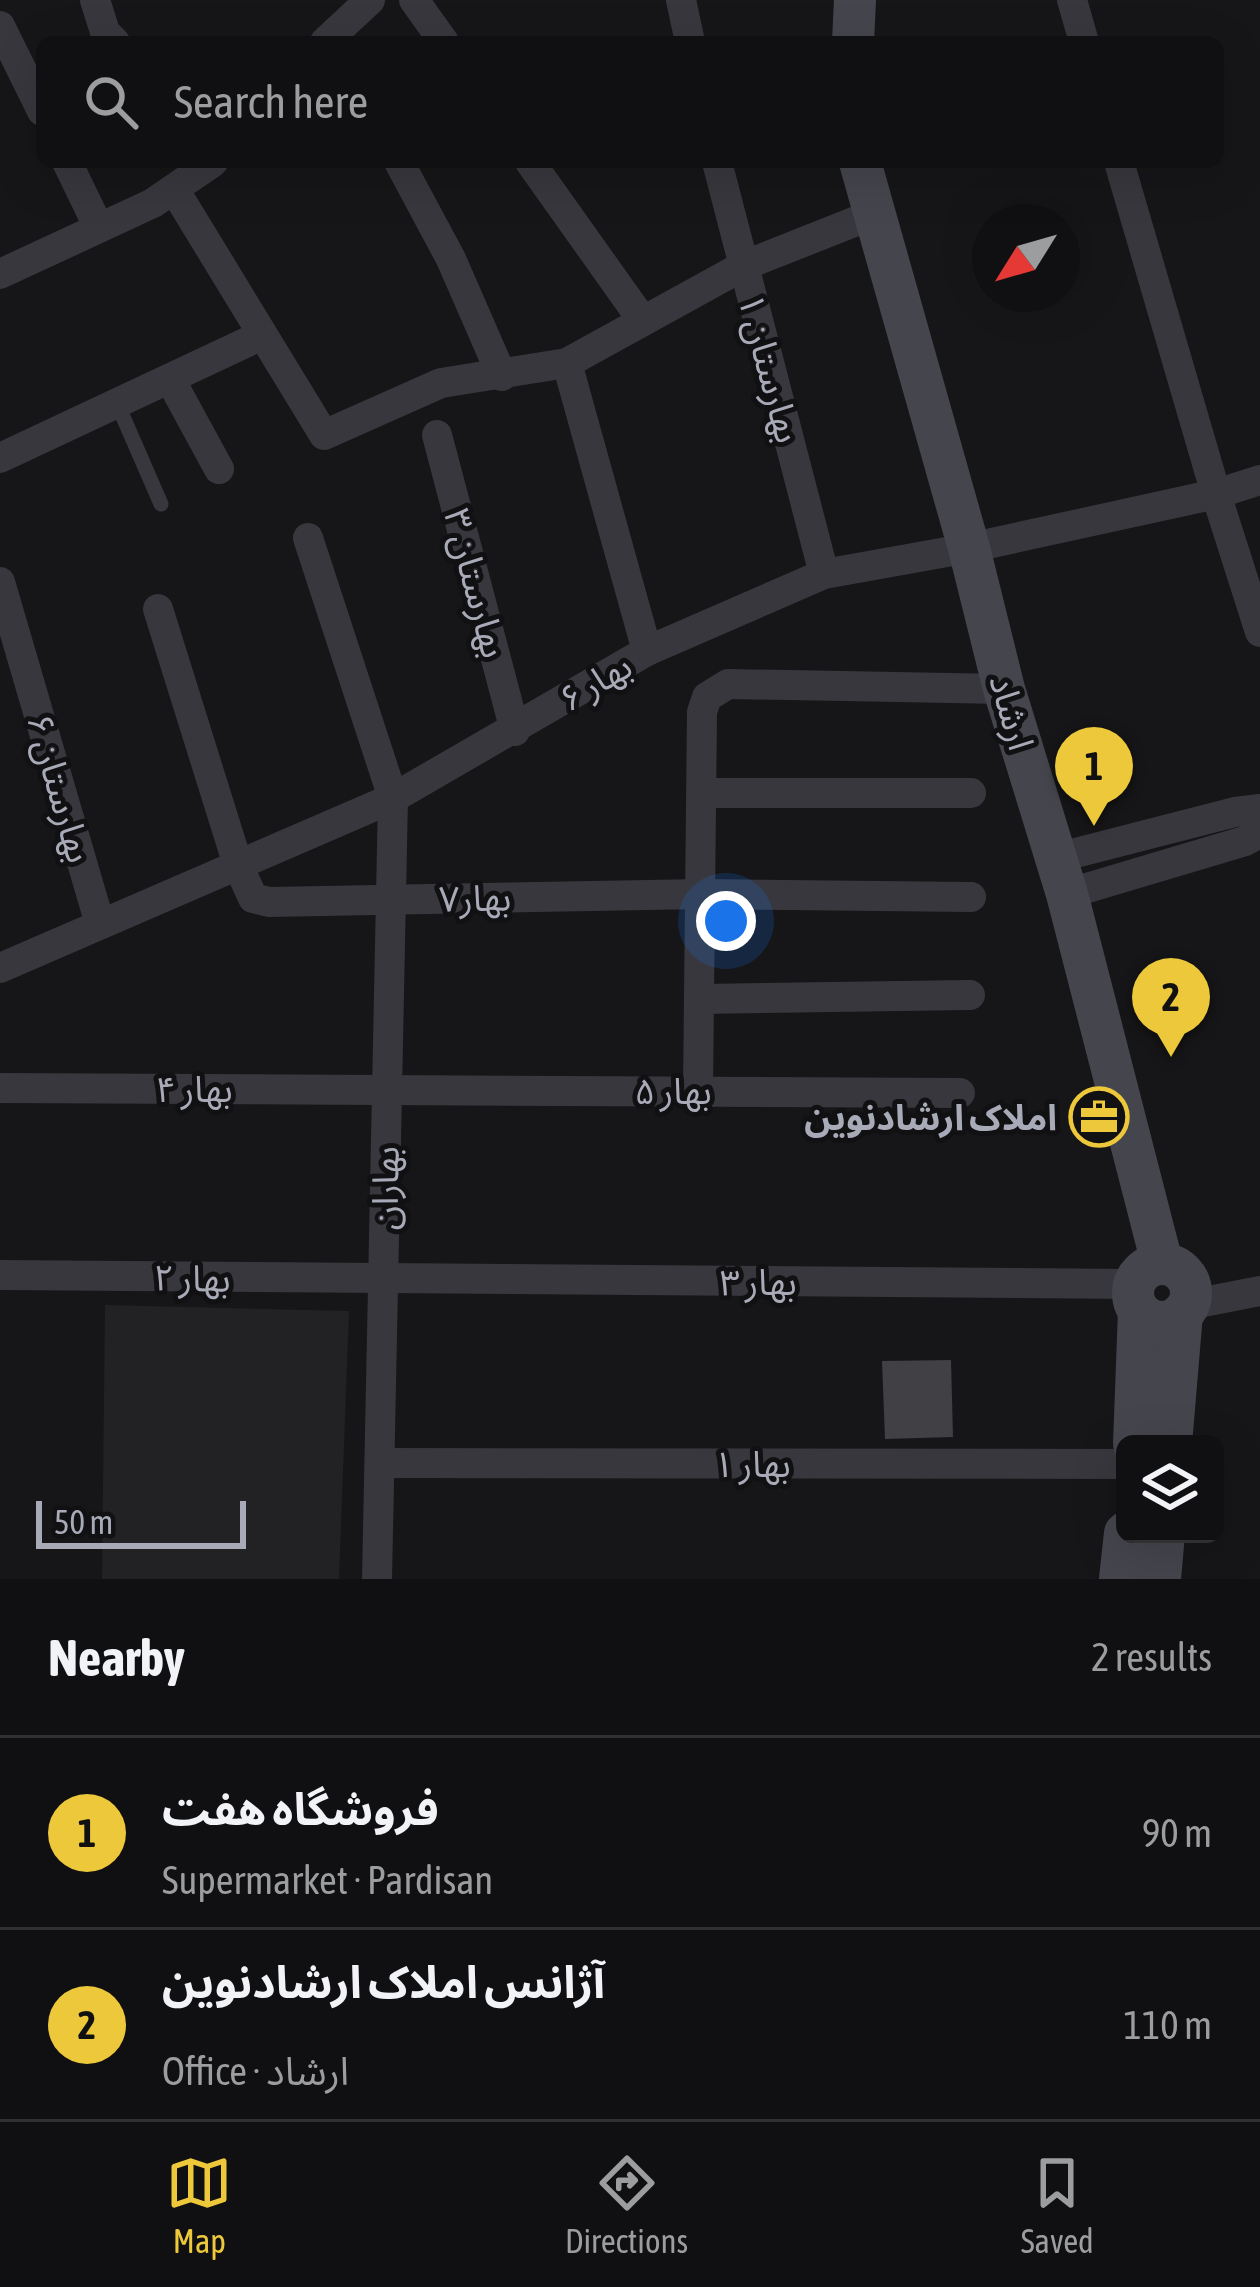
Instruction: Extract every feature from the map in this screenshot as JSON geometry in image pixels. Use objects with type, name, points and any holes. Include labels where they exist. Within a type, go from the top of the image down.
[{"type":"main road","points":[[854,36],[855,0]]},
{"type":"main road","name":"ارشاد","points":[[862,168],[1128,1120],[1145,1286],[1134,1435]]},
{"type":"main road","points":[[1145,1286],[1146,1318],[1165,1322],[1185,1309]]},
{"type":"main road","points":[[1172,1435],[1185,1309]]},
{"type":"main road","points":[[1120,1579],[1124,1543]]},
{"type":"main road","points":[[1160,1579],[1163,1543]]},
{"type":"street","points":[[331,36],[370,0]]},
{"type":"street","points":[[414,0],[440,36]]},
{"type":"street","points":[[681,0],[690,36]]},
{"type":"street","points":[[1072,0],[1082,36]]},
{"type":"street","points":[[101,3],[109,36]]},
{"type":"street","points":[[0,26],[36,100]]},
{"type":"street","points":[[70,168],[98,226]]},
{"type":"street","points":[[0,274],[153,203],[204,168]]},
{"type":"street","points":[[402,168],[461,280],[502,376]]},
{"type":"street","points":[[534,168],[643,321]]},
{"type":"street","name":"بهارستان ۱","points":[[718,168],[824,574]]},
{"type":"street","points":[[1121,168],[1260,632]]},
{"type":"street","points":[[174,189],[325,435],[441,383],[567,363],[743,266],[874,214]]},
{"type":"street","points":[[0,458],[262,335]]},
{"type":"street","points":[[567,363],[647,651]]},
{"type":"street","points":[[170,379],[219,469]]},
{"type":"street","name":"بهارستان ۳","points":[[437,435],[514,730]]},
{"type":"street","name":"بهار ۶","points":[[0,968],[393,798],[647,651],[824,574],[969,548],[1216,494],[1260,480]]},
{"type":"street","name":"بهاران","points":[[308,538],[393,798],[377,1579]]},
{"type":"street","name":"بهارستان ۶","points":[[0,582],[100,924]]},
{"type":"street","points":[[158,609],[238,865],[253,898],[269,902],[391,899]]},
{"type":"street","points":[[698,1091],[702,712],[707,697],[728,684],[1004,689]]},
{"type":"street","points":[[702,793],[971,793]]},
{"type":"street","points":[[1061,876],[1260,809]]},
{"type":"street","points":[[1061,876],[1245,841],[1260,833]]},
{"type":"street","name":"بهار۷","points":[[391,899],[703,894],[971,897]]},
{"type":"street","points":[[701,999],[970,995]]},
{"type":"street","name":"بهار ۴","points":[[0,1088],[387,1089]]},
{"type":"street","name":"بهار ۵","points":[[387,1089],[960,1093]]},
{"type":"street","name":"بهار ۲","points":[[0,1275],[383,1280]]},
{"type":"street","name":"بهار ۳","points":[[383,1280],[1145,1286]]},
{"type":"street","points":[[1185,1309],[1260,1291]]},
{"type":"street","name":"بهار ۱","points":[[380,1463],[1116,1464]]},
{"type":"lane","points":[[117,403],[161,504]]},
{"type":"shaded area","points":[[105,1305],[349,1311],[339,1579],[102,1579]]},
{"type":"building","points":[[951,1360],[953,1437],[885,1439],[882,1361]]},
{"type":"place","name":"فروشگاه هفت","points":[[1094,826]]},
{"type":"place","name":"آژانس املاک ارشادنوین","points":[[1171,1057]]},
{"type":"place","name":"املاک ارشادنوین","points":[[1099,1117]]}]
